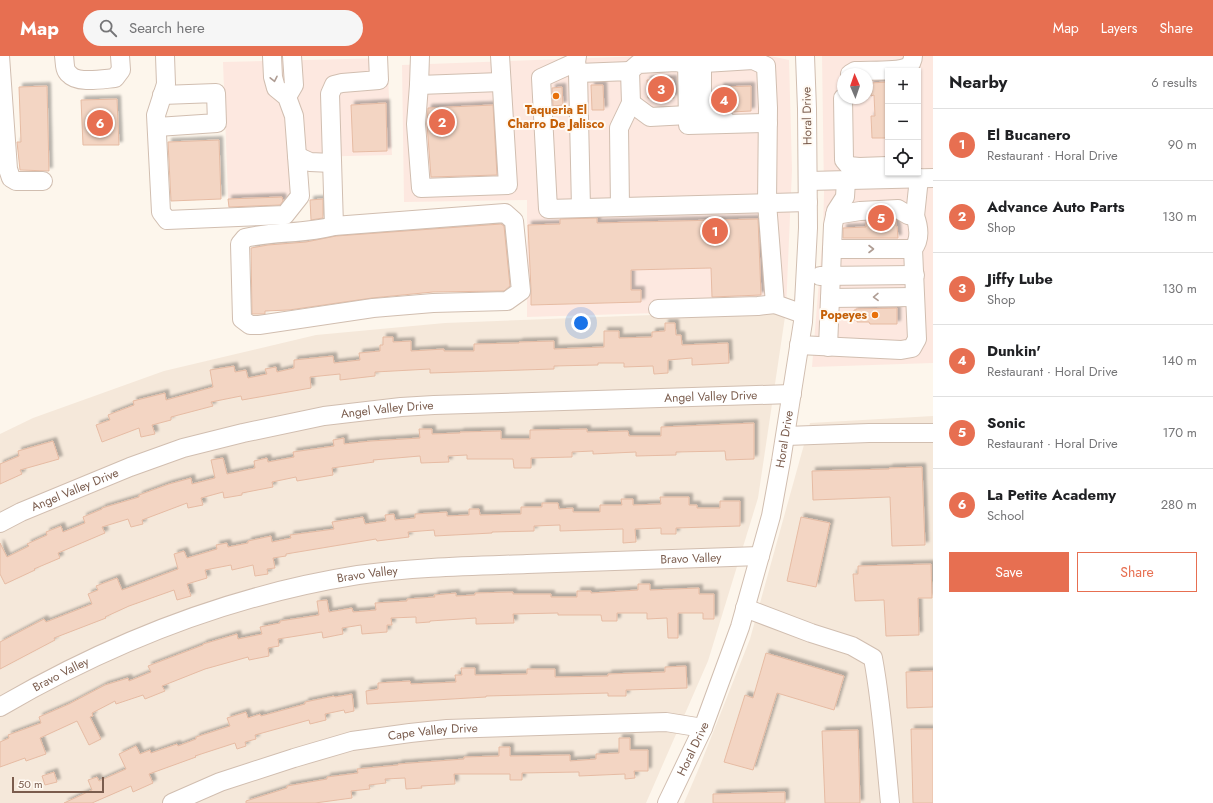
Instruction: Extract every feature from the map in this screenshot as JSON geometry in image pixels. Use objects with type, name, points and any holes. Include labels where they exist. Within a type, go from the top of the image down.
[{"type":"street","points":[[0,56],[8,169],[11,178],[16,181],[44,181]]},
{"type":"street","points":[[64,56],[65,66],[69,75],[79,80],[115,78],[120,70],[120,56]]},
{"type":"street","points":[[164,56],[166,84],[156,115],[161,212],[167,220],[285,215],[300,196],[294,116],[287,97],[276,88],[273,77],[272,56]]},
{"type":"street","points":[[287,97],[294,85],[292,56]]},
{"type":"street","points":[[334,226],[330,94],[334,85],[379,80],[378,56]]},
{"type":"street","points":[[420,56],[420,85],[416,124],[420,188],[508,185],[500,56]]},
{"type":"street","name":"Horal Drive","points":[[667,803],[703,728],[722,680],[745,608],[771,516],[786,436],[800,345],[805,277],[808,181],[805,56]]},
{"type":"street","points":[[775,304],[767,203],[763,123],[766,66],[753,60],[692,61],[638,64],[630,71],[577,64],[541,78],[548,209],[581,208],[767,203],[808,202]]},
{"type":"street","points":[[692,61],[703,100],[704,114],[711,118],[748,117],[763,123]]},
{"type":"street","points":[[692,61],[688,124],[763,123]]},
{"type":"street","points":[[577,64],[581,208]]},
{"type":"street","points":[[873,71],[900,70],[910,65]]},
{"type":"street","points":[[620,207],[619,128],[631,103],[630,71]]},
{"type":"street","points":[[420,85],[501,82]]},
{"type":"street","points":[[157,127],[217,123],[216,93],[162,95]]},
{"type":"street","points":[[631,103],[650,117],[688,115]]},
{"type":"street","points":[[843,104],[844,160],[849,166],[885,171]]},
{"type":"street","points":[[297,156],[310,162],[332,163]]},
{"type":"street","points":[[808,181],[846,180],[885,174]]},
{"type":"street","points":[[800,345],[901,350],[912,348],[917,339],[913,249],[917,244],[919,227],[915,216],[926,178],[913,176]]},
{"type":"street","points":[[828,347],[833,225],[836,211],[845,197],[846,180]]},
{"type":"street","points":[[835,215],[860,211],[898,209],[915,216]]},
{"type":"street","points":[[505,212],[514,221],[521,291],[507,301],[434,303],[373,308],[259,325],[250,325],[242,319],[240,244],[245,238],[261,234],[317,230],[334,226],[505,212]]},
{"type":"street","points":[[832,249],[913,249]]},
{"type":"street","points":[[805,277],[915,275]]},
{"type":"street","points":[[830,298],[915,297]]},
{"type":"street","points":[[658,309],[758,306],[775,304],[803,314]]},
{"type":"street","name":"Angel Valley Drive","points":[[0,522],[130,467],[184,448],[243,433],[324,416],[434,405],[792,394]]},
{"type":"street","points":[[786,436],[868,433],[933,433]]},
{"type":"street","name":"Bravo Valley","points":[[0,707],[26,692],[113,648],[213,610],[298,587],[358,575],[420,569],[760,556]]},
{"type":"street","points":[[745,608],[811,633],[852,646],[873,658],[883,726],[890,803]]},
{"type":"street","name":"Cape Valley Drive","points":[[172,803],[220,782],[352,741],[447,729],[666,722],[703,728]]},
{"type":"shaded area","points":[[645,56],[770,56],[789,60],[792,170],[786,309],[527,317],[527,200],[404,202],[402,65]]},
{"type":"shaded area","points":[[822,56],[933,56],[933,363],[812,367],[823,232],[824,193]]},
{"type":"shaded area","points":[[387,58],[392,155],[306,157],[305,199],[229,223],[223,62]]},
{"type":"shaded area","points":[[786,310],[758,498],[708,661],[646,803],[0,803],[0,434],[33,418],[164,371],[316,335],[445,323]]},
{"type":"shaded area","points":[[933,416],[933,803],[684,803],[750,639],[810,423]]},
{"type":"building","points":[[673,79],[674,98],[648,98],[647,80]]},
{"type":"building","points":[[885,82],[885,138],[872,138],[871,116],[875,116],[873,83]]},
{"type":"building","points":[[591,85],[603,85],[604,110],[592,110]]},
{"type":"building","points":[[47,86],[49,171],[20,170],[17,142],[21,142],[19,87]]},
{"type":"building","points":[[751,86],[751,111],[732,112],[729,109],[721,108],[721,105],[713,105],[711,99],[712,94],[721,93],[720,87]]},
{"type":"building","name":"Taqueria El Charro De Jalisco","points":[[562,87],[563,105],[553,106],[552,88]]},
{"type":"building","points":[[117,99],[119,145],[83,145],[81,100]]},
{"type":"building","points":[[386,103],[387,151],[353,152],[351,105]]},
{"type":"building","points":[[493,105],[497,175],[431,177],[427,124],[428,108]]},
{"type":"building","points":[[219,140],[221,199],[171,201],[168,142]]},
{"type":"building","points":[[282,197],[283,201],[280,205],[229,207],[228,199]]},
{"type":"building","points":[[323,199],[323,218],[311,220],[310,200]]},
{"type":"building","points":[[597,218],[597,223],[758,219],[761,295],[712,297],[711,268],[631,270],[631,290],[641,290],[641,302],[531,305],[528,225],[560,224],[560,219]]},
{"type":"building","points":[[896,220],[898,238],[843,238],[843,228],[866,227],[866,221]]},
{"type":"building","points":[[501,224],[504,226],[510,286],[504,291],[433,292],[372,298],[289,310],[265,311],[265,314],[252,314],[251,248],[306,242],[336,236]]},
{"type":"building","name":"Popeyes","points":[[897,308],[897,324],[870,324],[869,322],[857,322],[857,320],[854,320],[854,310],[856,309]]},
{"type":"building","points":[[665,323],[675,323],[676,335],[681,335],[682,345],[728,343],[729,363],[692,365],[692,358],[668,360],[668,373],[654,374],[653,366],[624,367],[624,363],[598,363],[598,365],[554,366],[554,369],[430,373],[430,369],[375,372],[375,376],[340,380],[340,374],[310,377],[311,388],[242,400],[241,396],[211,402],[213,406],[171,417],[171,420],[152,425],[155,434],[141,437],[139,428],[102,442],[96,425],[110,420],[108,415],[134,405],[133,401],[165,393],[166,400],[213,387],[210,370],[234,366],[235,372],[246,370],[248,378],[267,374],[265,369],[276,367],[277,372],[294,368],[294,360],[333,356],[334,363],[360,360],[359,353],[380,351],[380,345],[383,345],[383,337],[393,337],[393,342],[411,341],[411,351],[444,349],[444,351],[474,351],[474,344],[554,341],[554,349],[604,347],[604,331],[619,331],[619,338],[652,337],[652,332],[665,331]]},
{"type":"building","points":[[754,423],[754,459],[726,460],[725,451],[676,452],[676,455],[636,456],[636,452],[593,454],[593,451],[572,452],[572,457],[531,458],[531,468],[514,468],[513,459],[467,459],[467,455],[448,456],[449,462],[421,463],[420,456],[373,460],[374,462],[332,468],[333,475],[297,481],[296,477],[272,482],[273,487],[242,493],[242,495],[224,498],[223,492],[201,498],[203,505],[188,508],[187,503],[142,520],[143,524],[131,527],[128,519],[102,527],[105,533],[58,553],[60,558],[5,584],[0,574],[0,543],[7,557],[29,546],[27,544],[47,535],[46,532],[61,526],[63,532],[85,523],[83,517],[102,508],[139,497],[139,495],[169,484],[191,478],[192,484],[215,478],[211,460],[223,458],[227,474],[255,468],[254,461],[267,458],[268,462],[294,457],[293,452],[334,446],[333,440],[344,438],[344,444],[420,438],[419,429],[432,429],[432,434],[501,431],[501,439],[530,439],[530,430],[587,429],[587,432],[628,431],[629,436],[661,436],[661,427]]},
{"type":"building","points":[[53,441],[59,459],[20,470],[22,474],[0,484],[0,464],[19,456],[18,451]]},
{"type":"building","points":[[922,467],[925,545],[892,546],[890,497],[813,500],[812,471]]},
{"type":"building","points":[[660,497],[689,497],[689,505],[697,505],[697,508],[720,508],[720,501],[740,501],[740,526],[676,528],[676,534],[661,534],[661,528],[635,529],[636,542],[623,543],[623,529],[560,531],[560,525],[534,526],[534,531],[435,536],[434,530],[408,532],[409,537],[377,541],[376,539],[286,554],[286,556],[273,558],[275,568],[267,569],[268,574],[255,576],[253,565],[232,570],[231,565],[205,570],[207,578],[187,584],[191,596],[177,600],[174,590],[129,606],[105,617],[106,618],[54,638],[55,640],[0,669],[0,642],[44,619],[46,622],[92,604],[88,594],[98,590],[96,586],[117,578],[122,590],[178,569],[174,554],[184,551],[187,558],[217,549],[216,545],[227,543],[228,547],[271,536],[272,542],[291,538],[290,535],[334,529],[332,522],[363,517],[365,524],[386,521],[385,515],[394,514],[395,520],[415,518],[415,514],[447,512],[447,516],[469,515],[469,509],[479,509],[480,515],[521,514],[521,507],[542,507],[542,503],[558,503],[559,509],[573,508],[573,512],[600,512],[600,505],[622,505],[621,499],[633,499],[633,505],[661,504]]},
{"type":"building","points":[[801,517],[830,523],[816,587],[787,581]]},
{"type":"building","points":[[931,564],[932,598],[918,598],[919,635],[886,636],[884,600],[855,601],[853,574],[858,574],[858,566]]},
{"type":"building","points":[[638,584],[650,584],[650,590],[699,588],[699,594],[714,594],[714,619],[703,619],[703,613],[678,613],[678,638],[668,638],[667,618],[647,619],[647,613],[617,613],[617,621],[602,621],[601,615],[558,615],[558,613],[513,614],[514,623],[476,624],[476,618],[416,623],[416,617],[391,618],[392,625],[387,625],[387,632],[362,634],[361,625],[342,628],[343,634],[323,638],[322,632],[278,639],[279,646],[268,648],[269,656],[249,660],[248,657],[205,669],[162,686],[165,691],[145,699],[143,695],[116,704],[115,701],[92,713],[93,716],[90,717],[101,739],[89,745],[77,721],[40,738],[46,754],[26,761],[25,758],[0,767],[0,742],[9,738],[8,735],[41,723],[39,717],[69,704],[105,685],[128,678],[129,681],[151,672],[148,666],[203,644],[237,634],[238,639],[262,634],[260,627],[280,623],[280,621],[319,615],[317,601],[327,600],[329,612],[352,608],[353,612],[376,610],[375,603],[407,601],[407,599],[435,597],[434,595],[456,593],[456,596],[475,595],[475,593],[513,592],[513,594],[551,594],[551,597],[577,597],[577,591],[591,591],[591,593],[638,590]]},
{"type":"building","points":[[766,653],[844,676],[834,710],[777,693],[753,770],[724,762],[745,695],[753,698]]},
{"type":"building","points":[[686,666],[687,688],[626,690],[626,696],[608,696],[608,693],[486,696],[367,704],[366,691],[378,689],[378,683],[410,681],[411,684],[456,682],[455,675],[462,675],[461,668],[475,668],[475,675],[527,674],[527,669],[555,669],[555,677],[608,676],[608,674],[665,672],[665,667]]},
{"type":"building","points":[[933,671],[933,707],[907,708],[906,672]]},
{"type":"building","points":[[352,694],[354,711],[345,713],[344,710],[325,714],[326,720],[310,724],[309,720],[255,735],[256,739],[245,742],[246,746],[237,749],[235,743],[195,756],[196,757],[149,774],[153,783],[133,792],[131,786],[92,803],[64,803],[92,790],[88,780],[97,777],[99,781],[126,769],[119,754],[136,746],[140,754],[150,750],[151,753],[177,744],[178,746],[196,739],[196,737],[230,726],[227,718],[246,712],[248,718],[260,714],[261,716],[305,704],[305,702]]},
{"type":"building","points":[[911,729],[933,729],[933,803],[913,803]]},
{"type":"building","points":[[858,730],[860,803],[825,803],[822,731]]},
{"type":"building","points":[[619,738],[630,738],[630,750],[648,750],[648,771],[634,771],[635,778],[625,779],[625,774],[579,776],[579,772],[522,773],[522,780],[510,780],[510,774],[454,774],[455,784],[421,786],[422,788],[406,789],[405,778],[385,779],[386,783],[369,785],[370,789],[351,791],[352,798],[315,803],[246,803],[246,801],[287,788],[287,786],[327,779],[327,777],[358,773],[357,769],[464,759],[464,757],[499,756],[499,747],[510,747],[510,756],[570,755],[570,761],[596,759],[596,754],[619,753]]},
{"type":"building","points":[[54,772],[57,782],[45,785],[42,776]]},
{"type":"building","points":[[785,792],[785,803],[713,803],[713,794]]},
{"type":"place","name":"Jiffy Lube","points":[[661,89]]},
{"type":"place","name":"Taqueria El Charro De Jalisco","points":[[556,96]]},
{"type":"place","name":"Dunkin'","points":[[724,100]]},
{"type":"place","name":"Advance Auto Parts","points":[[442,122]]},
{"type":"place","name":"La Petite Academy","points":[[100,123]]},
{"type":"place","name":"Sonic","points":[[881,218]]},
{"type":"place","name":"El Bucanero","points":[[715,231]]},
{"type":"place","name":"Popeyes","points":[[875,315]]}]
